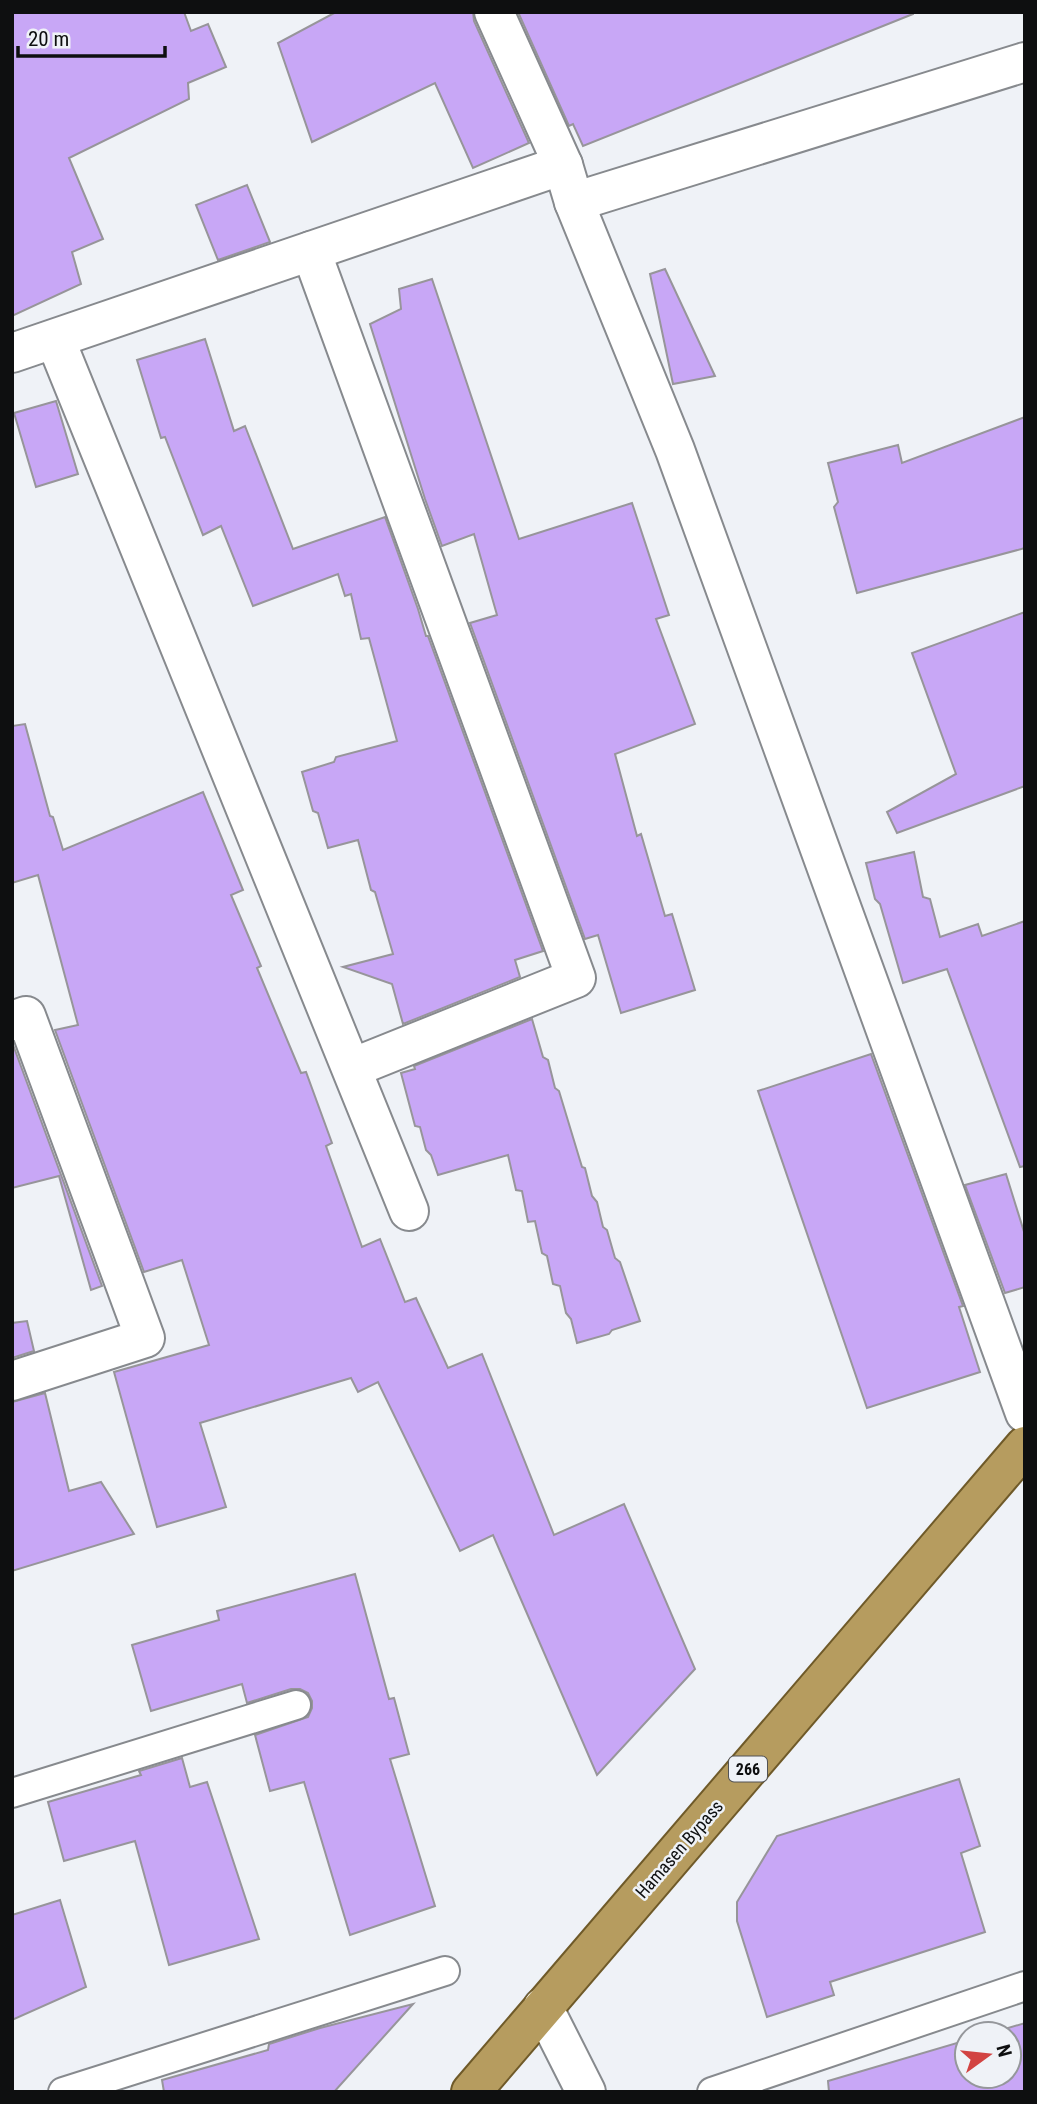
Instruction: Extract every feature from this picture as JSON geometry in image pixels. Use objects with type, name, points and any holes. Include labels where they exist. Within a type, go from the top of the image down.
[{"type":"highway","name":"Hamasen Bypass","points":[[471,2092],[1025,1446]]},
{"type":"street","points":[[494,12],[563,165],[574,202],[675,450],[1025,1413]]},
{"type":"street","points":[[574,202],[1025,61]]},
{"type":"street","points":[[12,353],[563,165]]},
{"type":"street","points":[[310,251],[576,978],[352,1068]]},
{"type":"street","points":[[55,339],[409,1211]]},
{"type":"street","points":[[12,1021],[26,1016],[145,1338],[12,1381]]},
{"type":"street","points":[[543,2007],[586,2092]]},
{"type":"lane","points":[[12,1793],[296,1704]]},
{"type":"lane","points":[[63,2092],[445,1971]]},
{"type":"lane","points":[[712,2092],[1025,1986]]},
{"type":"building","points":[[12,12],[184,12],[191,31],[208,24],[226,67],[188,83],[189,99],[69,158],[103,239],[72,252],[81,284],[12,316]]},
{"type":"building","points":[[336,12],[473,12],[474,21],[529,143],[473,168],[435,83],[312,142],[278,43]]},
{"type":"building","points":[[518,12],[913,14],[583,146],[573,124],[569,126]]},
{"type":"building","points":[[247,185],[270,242],[218,260],[196,205]]},
{"type":"building","points":[[665,269],[715,376],[673,384],[650,274]]},
{"type":"building","points":[[432,279],[519,539],[632,503],[669,615],[656,619],[695,724],[615,754],[637,836],[641,834],[665,916],[672,914],[695,990],[621,1013],[598,935],[585,939],[470,623],[497,615],[474,534],[442,546],[370,324],[401,309],[399,289]]},
{"type":"building","points":[[205,339],[234,431],[245,426],[293,549],[385,517],[426,636],[543,951],[515,960],[520,977],[403,1024],[392,984],[343,967],[393,954],[375,892],[371,890],[358,840],[328,848],[318,813],[313,811],[302,772],[334,762],[336,757],[397,741],[369,638],[361,639],[351,594],[345,596],[338,574],[253,606],[221,526],[203,535],[165,437],[161,438],[137,360]]},
{"type":"building","points":[[56,401],[78,474],[36,487],[14,413]]},
{"type":"building","points":[[1025,417],[1025,548],[857,593],[834,507],[838,502],[828,463],[898,445],[902,463]]},
{"type":"building","points":[[1025,612],[1025,786],[897,833],[887,812],[956,774],[912,653]]},
{"type":"building","points":[[25,724],[50,816],[53,817],[63,850],[203,792],[243,890],[231,895],[261,966],[257,968],[301,1073],[306,1072],[332,1143],[326,1146],[362,1247],[380,1239],[405,1302],[416,1298],[448,1368],[482,1354],[554,1535],[624,1504],[695,1669],[597,1775],[493,1535],[460,1551],[378,1382],[358,1392],[351,1378],[200,1423],[226,1507],[157,1527],[114,1372],[209,1345],[182,1260],[144,1272],[55,1030],[78,1025],[38,875],[12,883],[12,726]]},
{"type":"building","points":[[914,852],[923,897],[930,899],[940,937],[978,924],[982,936],[1025,921],[1025,1166],[1020,1167],[947,969],[903,983],[866,863]]},
{"type":"building","points":[[532,1019],[543,1057],[548,1060],[555,1088],[559,1091],[592,1196],[597,1202],[603,1227],[607,1230],[615,1258],[620,1262],[640,1321],[577,1343],[560,1286],[553,1284],[547,1256],[542,1253],[535,1221],[528,1222],[522,1191],[516,1190],[508,1155],[438,1175],[431,1155],[426,1150],[420,1127],[415,1126],[401,1073]]},
{"type":"building","points":[[12,1042],[102,1286],[91,1290],[59,1176],[12,1188]]},
{"type":"building","points":[[871,1054],[963,1306],[959,1307],[980,1372],[867,1408],[758,1091]]},
{"type":"building","points":[[1006,1174],[1025,1235],[1025,1287],[1005,1293],[965,1185]]},
{"type":"building","points":[[27,1321],[34,1351],[12,1358],[12,1323]]},
{"type":"building","points":[[45,1393],[69,1491],[101,1482],[134,1534],[12,1571],[12,1402]]},
{"type":"building","points":[[355,1574],[389,1699],[394,1698],[409,1754],[390,1759],[435,1906],[350,1935],[304,1782],[270,1791],[255,1735],[308,1717],[312,1701],[308,1693],[291,1689],[247,1703],[242,1684],[151,1711],[132,1645],[219,1620],[217,1611]]},
{"type":"building","points":[[182,1758],[190,1787],[207,1782],[259,1939],[169,1965],[135,1841],[64,1861],[48,1802],[141,1775],[139,1771]]},
{"type":"building","points":[[959,1779],[980,1846],[961,1853],[985,1932],[830,1982],[834,1995],[767,2017],[737,1921],[737,1902],[777,1836]]},
{"type":"building","points":[[60,1900],[86,1987],[12,2020],[12,1915]]},
{"type":"building","points":[[413,2004],[334,2092],[164,2092],[162,2080],[268,2050],[269,2044],[320,2028]]},
{"type":"building","points":[[1023,2024],[1025,2092],[829,2092],[828,2081],[953,2044],[953,2090],[1023,2090]]}]
